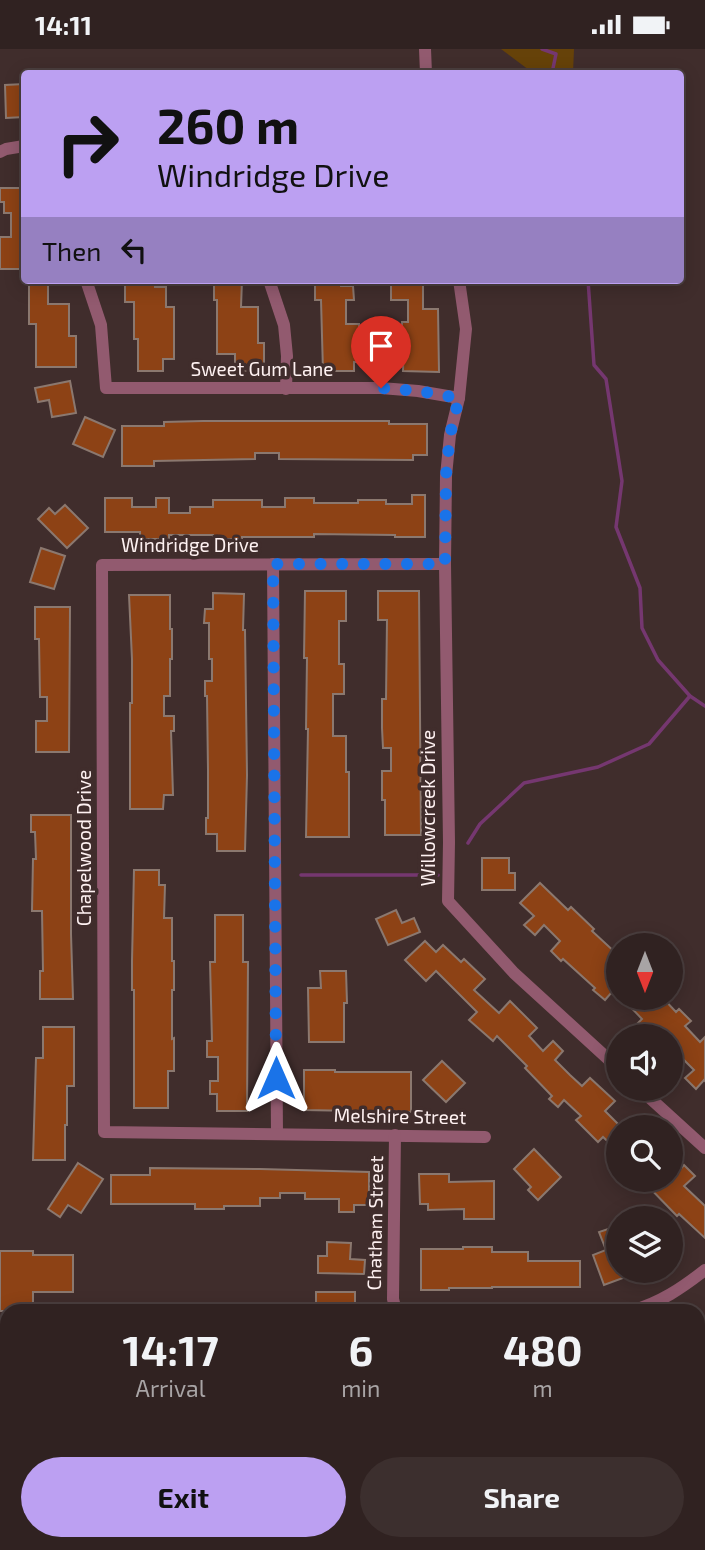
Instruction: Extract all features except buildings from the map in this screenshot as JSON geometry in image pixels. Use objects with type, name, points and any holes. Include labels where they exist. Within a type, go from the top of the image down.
[{"type":"street","points":[[425,49],[426,70]]},
{"type":"street","points":[[0,152],[21,146]]},
{"type":"street","name":"Sweet Gum Lane","points":[[87,284],[101,325],[106,388],[381,388],[459,398]]},
{"type":"street","points":[[271,284],[284,325],[286,389]]},
{"type":"street","name":"Willowcreek Drive","points":[[460,284],[466,329],[459,398],[450,435],[446,475],[448,901],[514,972],[606,1057]]},
{"type":"street","points":[[273,564],[277,1134]]},
{"type":"street","name":"Windridge Drive","points":[[102,565],[445,564]]},
{"type":"street","name":"Chapelwood Drive","points":[[102,565],[104,1132]]},
{"type":"street","points":[[653,1101],[705,1148]]},
{"type":"street","name":"Melshire Street","points":[[104,1132],[485,1137]]},
{"type":"street","name":"Chatham Street","points":[[394,1304],[395,1135]]},
{"type":"street","points":[[654,1304],[705,1270]]},
{"type":"shaded area","points":[[501,49],[574,49],[573,70],[529,70]]},
{"type":"waterway","points":[[542,49],[556,54],[553,70]]},
{"type":"waterway","points":[[588,284],[594,365],[606,379],[622,481],[616,527],[640,588],[642,628],[658,660],[690,696],[705,706]]},
{"type":"waterway","points":[[468,843],[480,824],[524,783],[598,767],[649,744],[690,696]]},
{"type":"waterway","points":[[301,875],[438,875]]},
{"type":"route","points":[[276,1078],[273,564],[445,564],[446,475],[450,435],[459,398],[381,388]]}]
